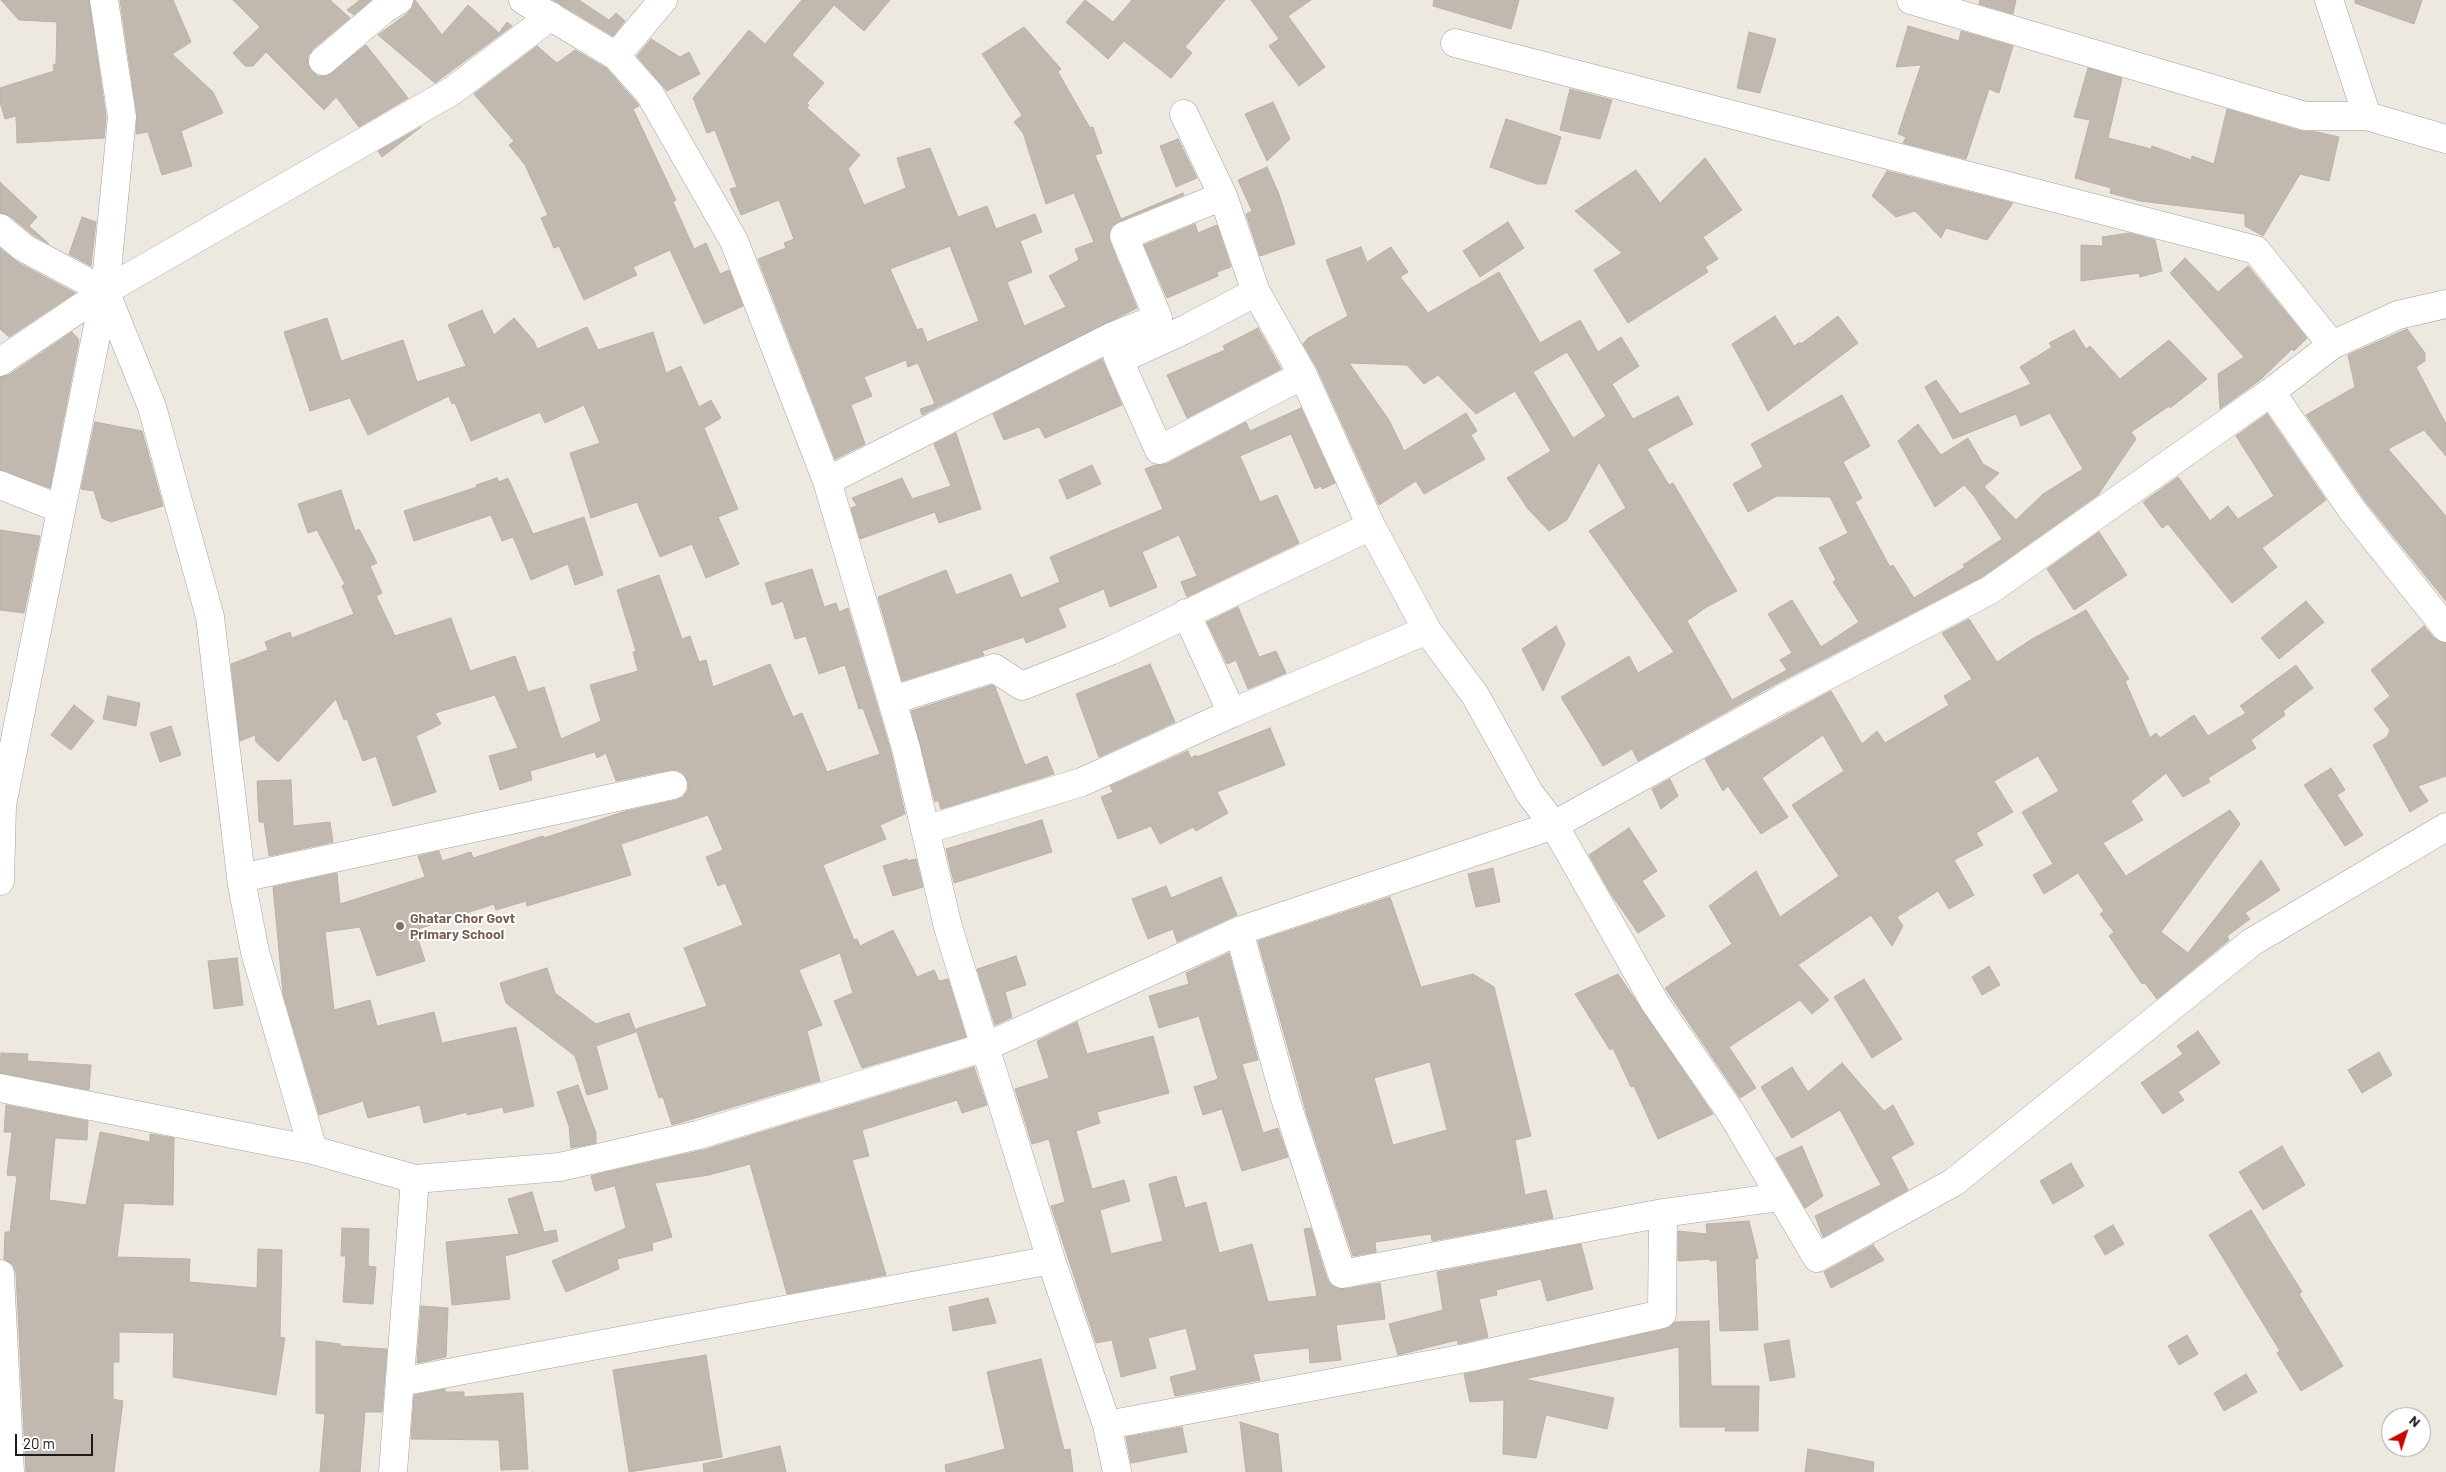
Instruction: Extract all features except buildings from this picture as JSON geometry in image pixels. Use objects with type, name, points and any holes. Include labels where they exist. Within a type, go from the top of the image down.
[{"type":"street","points":[[0,881],[3,789],[48,586],[61,509],[105,291],[122,117],[104,0]]},
{"type":"street","points":[[323,61],[383,10],[399,0]]},
{"type":"street","points":[[523,0],[616,56],[650,94],[734,241],[790,381],[826,481],[892,700],[948,927],[1051,1260],[1107,1425],[1117,1472]]},
{"type":"street","points":[[616,56],[663,0]]},
{"type":"street","points":[[1911,0],[2306,116],[2367,116],[2446,139]]},
{"type":"street","points":[[2329,0],[2367,116]]},
{"type":"street","points":[[0,362],[105,291],[452,91],[551,16]]},
{"type":"street","points":[[1455,43],[2256,250],[2332,345]]},
{"type":"street","points":[[1184,114],[1223,196],[1256,292],[1304,375],[1371,526],[1426,630],[1475,696],[1530,794],[1554,824],[1655,1003],[1732,1114],[1817,1258],[1954,1182],[2252,942],[2446,827]]},
{"type":"street","points":[[1115,349],[1158,318],[1124,236],[1223,196]]},
{"type":"street","points":[[0,228],[24,248],[105,291],[152,406],[210,617],[241,878],[255,952],[313,1150]]},
{"type":"street","points":[[826,481],[1115,349],[1186,329],[1256,292]]},
{"type":"street","points":[[0,1088],[313,1150],[415,1179],[560,1167],[698,1134],[985,1047],[1239,931],[1554,824],[1782,699],[1990,590],[2271,392],[2332,345],[2398,316],[2446,304]]},
{"type":"street","points":[[1115,349],[1159,450],[1304,375]]},
{"type":"street","points":[[2271,392],[2352,510],[2446,628]]},
{"type":"street","points":[[0,486],[61,509]]},
{"type":"street","points":[[892,700],[994,668],[1022,686],[1110,651],[1371,526]]},
{"type":"street","points":[[1186,613],[1232,713]]},
{"type":"street","points":[[925,830],[1082,782],[1232,713],[1426,630]]},
{"type":"street","points":[[241,878],[674,785]]},
{"type":"street","points":[[1239,931],[1285,1098],[1342,1274],[1663,1213],[1780,1197]]},
{"type":"street","points":[[393,1472],[415,1179]]},
{"type":"street","points":[[1107,1425],[1471,1357],[1662,1314],[1663,1213]]},
{"type":"street","points":[[400,1382],[1051,1260]]},
{"type":"street","points":[[0,1274],[10,1472]]},
{"type":"place","name":"Ghatar Chor Govt Primary School","points":[[400,926]]}]
